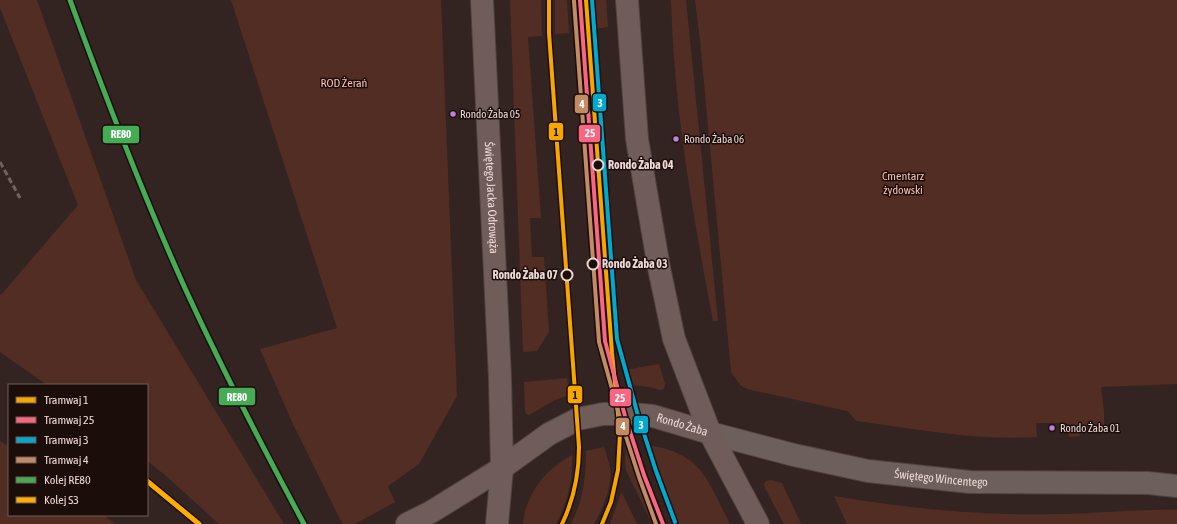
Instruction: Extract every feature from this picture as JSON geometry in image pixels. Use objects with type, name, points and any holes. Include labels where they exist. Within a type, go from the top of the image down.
[{"type":"main road","name":"Świętego Jacka Odrowąża","points":[[482,0],[499,341],[502,468]]},
{"type":"main road","points":[[626,0],[637,139],[659,268],[678,353],[710,433]]},
{"type":"main road","name":"Rondo Żaba","points":[[407,524],[431,512],[502,468],[555,431],[578,419],[603,414],[618,413],[653,416],[710,433],[758,524]]},
{"type":"main road","points":[[497,524],[502,468]]},
{"type":"street","name":"Świętego Wincentego","points":[[710,433],[802,456],[876,472],[970,482],[1148,484],[1177,486]]},
{"type":"green space","points":[[0,0],[37,0],[136,280],[284,524],[219,524],[165,475],[148,462],[148,384],[46,384],[0,352],[0,294],[1,295],[78,205],[0,8]]},
{"type":"green space","name":"ROD Żerań","points":[[231,0],[441,0],[457,396],[419,464],[388,486],[395,502],[355,524],[343,524],[341,521],[292,422],[260,349],[337,328]]},
{"type":"green space","points":[[510,0],[541,0],[542,36],[528,37],[541,218],[530,218],[532,257],[544,257],[549,332],[537,351],[523,352]]},
{"type":"green space","points":[[555,0],[567,0],[569,33],[555,34]]},
{"type":"green space","points":[[592,0],[606,0],[608,27],[593,29]]},
{"type":"green space","points":[[671,0],[686,0],[718,321],[713,321],[686,164],[676,84]]},
{"type":"green space","name":"Cmentarz żydowski","points":[[695,0],[1177,0],[1177,384],[1101,387],[1104,411],[1104,432],[1080,432],[1080,436],[1069,437],[1067,423],[1036,423],[1037,437],[1015,438],[947,434],[857,421],[847,411],[747,389],[740,385],[731,372]]},
{"type":"green space","points":[[659,364],[665,384],[664,389],[660,390],[630,385],[625,370]]},
{"type":"green space","points":[[567,378],[569,395],[555,400],[529,415],[526,414],[524,382]]},
{"type":"green space","points":[[0,441],[8,446],[8,516],[104,516],[115,524],[0,524]]},
{"type":"green space","points":[[626,445],[635,445],[662,524],[652,524],[626,470]]},
{"type":"green space","points":[[649,445],[667,449],[692,462],[709,482],[730,524],[676,524]]},
{"type":"green space","points":[[604,447],[611,475],[600,512],[594,524],[571,524],[583,489],[586,451]]},
{"type":"green space","points":[[572,455],[572,473],[569,491],[564,507],[556,524],[523,524],[528,502],[539,483],[554,467]]},
{"type":"green space","points":[[771,480],[782,483],[801,524],[784,524],[765,488],[764,484],[766,481]]},
{"type":"green space","points":[[622,493],[637,524],[610,524]]},
{"type":"green space","points":[[834,496],[890,505],[974,513],[1073,514],[1177,510],[1177,524],[847,524]]},
{"type":"railway","points":[[0,162],[20,198]]},
{"type":"tram line","name":"1","points":[[549,0],[549,33],[579,447],[575,487],[570,505],[562,524]]},
{"type":"tram line","name":"25","points":[[580,0],[605,341],[625,416],[644,475],[663,524]]},
{"type":"tram line","name":"1","points":[[586,0],[612,353],[620,434],[618,470],[611,502],[602,524]]},
{"type":"tram line","name":"3","points":[[592,0],[617,339],[637,412],[656,471],[675,522]]},
{"type":"tram line","name":"4","points":[[574,1],[599,342],[620,418],[656,524]]},
{"type":"rail line","name":"RE80","points":[[70,0],[124,144],[153,216],[184,286],[242,406],[304,524]]},
{"type":"rail line","name":"S3","points":[[148,482],[199,524]]},
{"type":"place","name":"Rondo Żaba 05","points":[[453,114]]},
{"type":"place","name":"Rondo Żaba 06","points":[[676,139]]},
{"type":"place","name":"Rondo Żaba 04","points":[[598,165]]},
{"type":"place","name":"Rondo Żaba 03","points":[[593,264]]},
{"type":"place","name":"Rondo Żaba 07","points":[[567,275]]},
{"type":"place","name":"Rondo Żaba 01","points":[[1052,428]]}]
